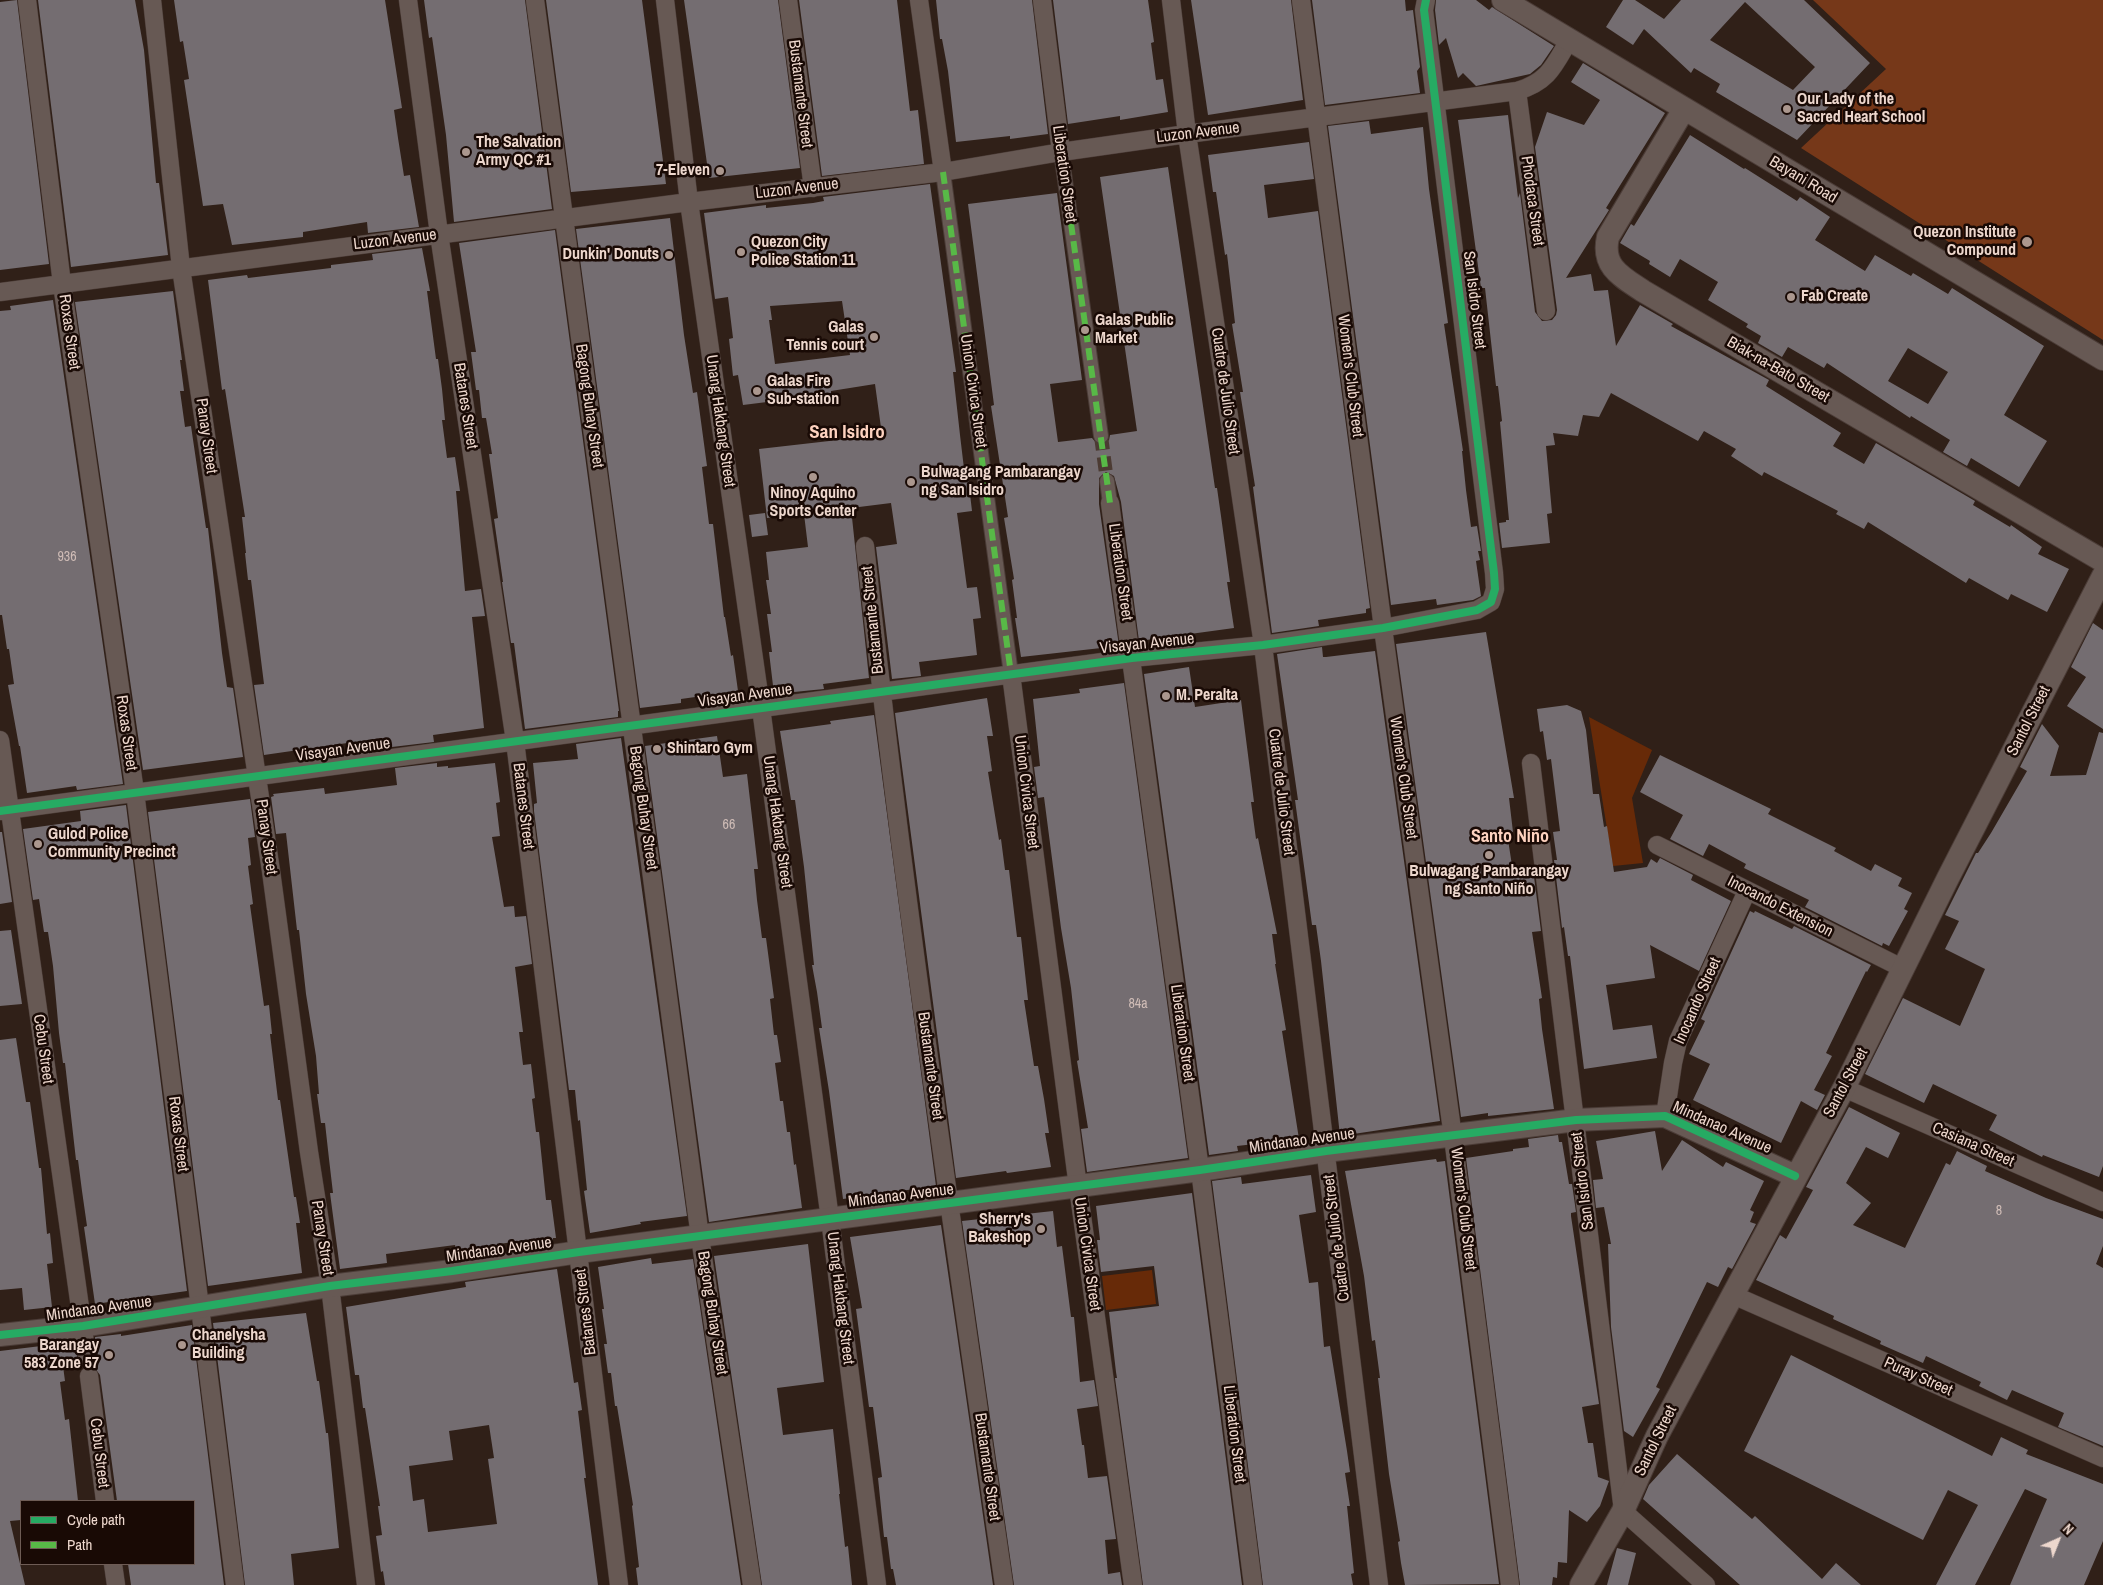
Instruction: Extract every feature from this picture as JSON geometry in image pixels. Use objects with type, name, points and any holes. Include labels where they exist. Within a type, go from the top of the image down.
[{"type":"street","name":"Roxas Street","points":[[27,0],[62,284],[135,792],[235,1585]]},
{"type":"street","name":"Panay Street","points":[[152,0],[181,268],[257,776],[309,1152],[330,1286],[366,1585]]},
{"type":"street","name":"Batanes Street","points":[[408,0],[439,234],[515,741],[619,1585]]},
{"type":"street","name":"Bagong Buhay Street","points":[[535,0],[700,1237],[752,1585]]},
{"type":"street","name":"Unang Hakbang Street","points":[[665,0],[689,202],[761,708],[877,1585]]},
{"type":"street","name":"Bustamante Street","points":[[788,0],[813,188]]},
{"type":"street","name":"Union Civica Street","points":[[919,0],[1133,1585]]},
{"type":"street","name":"Liberation Street","points":[[1042,0],[1061,152],[1101,436]]},
{"type":"street","name":"Cuatre de Julio Street","points":[[1171,0],[1187,134],[1262,645],[1379,1585]]},
{"type":"street","name":"Women's Club Street","points":[[1301,0],[1383,628],[1453,1137],[1510,1585]]},
{"type":"street","name":"San Isidro Street","points":[[1426,0],[1424,10],[1494,573],[1495,588],[1490,602]]},
{"type":"street","name":"Bayani Road","points":[[1503,0],[2103,359]]},
{"type":"street","name":"Luzon Avenue","points":[[0,292],[563,218],[943,172],[1061,152],[1187,134],[1517,91],[1532,87],[1543,80],[1552,69],[1569,40]]},
{"type":"street","name":"Phodaca Street","points":[[1517,91],[1546,311]]},
{"type":"street","name":"Biak-na-Bato Street","points":[[1684,109],[1608,237],[1605,248],[1612,268],[1643,292],[2103,561]]},
{"type":"street","name":"Liberation Street","points":[[1107,481],[1200,1170],[1253,1585]]},
{"type":"street","name":"Bustamante Street","points":[[865,546],[881,692],[949,1204],[1004,1585]]},
{"type":"street","name":"Santol Street","points":[[1581,1585],[1623,1511],[1657,1436],[1734,1295],[1795,1176],[1844,1088],[1948,878],[2103,576]]},
{"type":"street","name":"Visayan Avenue","points":[[5,810],[1132,658],[1262,645],[1383,628],[1477,610],[1490,602]]},
{"type":"street","name":"Cebu Street","points":[[0,740],[5,810],[83,1326],[86,1357]]},
{"type":"street","name":"San Isidro Street","points":[[1531,763],[1623,1511]]},
{"type":"street","name":"Inocando Extension","points":[[1657,845],[1904,969]]},
{"type":"street","name":"Inocando Street","points":[[1665,1116],[1678,1041],[1748,891]]},
{"type":"street","name":"Casiana Street","points":[[1844,1088],[2103,1202]]},
{"type":"street","name":"Mindanao Avenue","points":[[0,1335],[83,1326],[330,1286],[579,1252],[1078,1187],[1326,1151],[1453,1137],[1576,1120],[1665,1116],[1795,1176]]},
{"type":"street","name":"Puray Street","points":[[1734,1295],[2103,1458]]},
{"type":"street","name":"Cebu Street","points":[[89,1376],[105,1500]]},
{"type":"street","points":[[1623,1511],[1706,1585]]},
{"type":"street","points":[[113,1565],[116,1585]]},
{"type":"shaded area","name":"Quezon Institute Compound","points":[[1813,0],[2103,0],[2103,340],[1801,148],[1886,69]]},
{"type":"shaded area","points":[[1589,717],[1652,750],[1632,798],[1643,863],[1613,866]]},
{"type":"shaded area","points":[[1152,1270],[1156,1304],[1106,1310],[1102,1276]]},
{"type":"building","points":[[17,0],[49,264],[0,270],[0,2]]},
{"type":"building","points":[[38,0],[135,0],[144,50],[156,183],[159,183],[168,255],[71,267]]},
{"type":"building","points":[[174,0],[385,0],[402,108],[394,110],[398,138],[404,176],[410,175],[419,227],[368,233],[367,222],[303,232],[303,237],[232,245],[223,204],[203,206],[184,80],[189,79],[183,41],[180,42]]},
{"type":"building","points":[[424,0],[525,0],[552,209],[454,222],[446,135],[432,37],[429,38]]},
{"type":"building","points":[[546,0],[642,0],[666,184],[571,192]]},
{"type":"building","points":[[684,0],[778,0],[800,168],[709,178]]},
{"type":"building","points":[[799,0],[897,0],[910,111],[918,110],[924,164],[822,176]]},
{"type":"building","points":[[936,0],[1032,0],[1048,134],[1010,139],[1010,136],[956,142],[948,71],[942,39],[940,39]]},
{"type":"building","points":[[1053,0],[1148,0],[1154,42],[1151,43],[1156,80],[1163,79],[1168,112],[1120,120],[1120,116],[1068,124]]},
{"type":"building","points":[[1191,0],[1291,0],[1303,100],[1208,115]]},
{"type":"building","points":[[1312,0],[1405,0],[1406,11],[1413,10],[1420,67],[1417,71],[1420,93],[1325,105]]},
{"type":"building","points":[[1436,0],[1476,0],[1489,10],[1492,7],[1554,46],[1541,65],[1530,74],[1476,86],[1463,73],[1458,78],[1446,38],[1439,45],[1435,10]]},
{"type":"building","points":[[1623,0],[1635,0],[1664,19],[1681,0],[1804,0],[1870,63],[1797,140],[1716,92],[1720,84],[1694,68],[1691,73],[1644,29],[1633,45],[1606,27]],"holes":[[[1745,2],[1815,67],[1793,90],[1710,40]]]},
{"type":"building","points":[[1583,63],[1665,113],[1606,208],[1609,210],[1566,278],[1591,274],[1594,291],[1608,290],[1616,346],[1640,305],[1673,324],[1671,326],[1769,380],[1766,386],[1841,433],[1833,446],[1864,464],[1876,443],[1975,501],[1973,505],[2010,527],[2011,525],[2042,547],[2038,554],[2069,569],[2047,612],[2011,594],[2008,600],[1969,578],[1966,583],[1868,522],[1864,529],[1836,514],[1838,511],[1764,472],[1762,476],[1731,456],[1736,449],[1704,431],[1698,441],[1611,393],[1599,417],[1583,415],[1578,436],[1553,433],[1555,445],[1546,446],[1552,513],[1547,514],[1550,543],[1502,548],[1499,523],[1509,520],[1500,422],[1502,421],[1498,386],[1496,386],[1485,288],[1481,288],[1458,120],[1508,115],[1535,312],[1542,321],[1552,320],[1557,310],[1535,147],[1547,112],[1584,125],[1600,100],[1571,82]]},
{"type":"building","points":[[1369,121],[1371,134],[1423,127],[1429,189],[1448,323],[1444,324],[1463,451],[1471,527],[1477,526],[1481,551],[1478,551],[1480,560],[1476,561],[1481,596],[1473,600],[1437,605],[1436,599],[1391,605],[1328,126]]},
{"type":"building","points":[[1690,135],[1797,201],[1800,197],[1830,217],[1815,240],[1865,271],[1875,255],[1911,276],[1913,273],[1948,294],[1952,288],[2044,346],[2004,415],[2047,441],[2019,487],[1971,458],[1967,466],[1943,452],[1950,440],[1911,416],[1910,418],[1827,363],[1824,368],[1788,347],[1782,357],[1758,343],[1761,336],[1746,327],[1748,324],[1708,300],[1718,282],[1680,259],[1670,277],[1649,264],[1650,261],[1620,243],[1631,224],[1634,226]],"holes":[[[1908,348],[1948,372],[1928,404],[1888,381]]]},
{"type":"building","points":[[1309,142],[1314,179],[1264,185],[1268,218],[1318,211],[1370,608],[1366,609],[1366,613],[1318,620],[1319,626],[1272,633],[1253,487],[1255,486],[1240,392],[1243,392],[1232,324],[1235,323],[1227,254],[1225,255],[1216,192],[1213,192],[1208,155]]},
{"type":"building","name":"Galas Public Market","points":[[1168,167],[1215,488],[1217,488],[1230,582],[1227,582],[1234,628],[1139,641],[1121,502],[1114,476],[1106,472],[1099,478],[1099,504],[1119,646],[1021,657],[1015,618],[1017,618],[1012,580],[1014,579],[1004,518],[1008,517],[991,406],[994,405],[968,204],[1057,193],[1082,380],[1050,384],[1058,442],[1092,438],[1097,444],[1103,445],[1109,440],[1110,435],[1137,431],[1100,177]]},
{"type":"building","points":[[930,184],[956,372],[953,372],[965,477],[968,477],[972,511],[957,513],[967,588],[977,587],[981,618],[973,619],[977,655],[919,662],[921,676],[892,679],[876,547],[897,544],[891,503],[851,508],[869,678],[823,684],[824,689],[774,694],[769,652],[772,652],[767,614],[771,614],[766,580],[769,580],[766,552],[808,547],[804,514],[767,518],[759,449],[882,435],[875,384],[831,391],[831,394],[743,405],[738,375],[733,376],[729,339],[733,338],[728,297],[715,299],[704,213],[766,205],[766,208],[813,203],[824,201],[823,197]],"holes":[[[842,301],[850,355],[775,364],[769,320],[772,320],[770,306]]]},
{"type":"building","points":[[670,218],[684,335],[693,393],[697,392],[707,466],[702,467],[709,524],[713,524],[724,617],[731,656],[733,655],[738,691],[681,699],[681,703],[640,708],[576,229]]},
{"type":"building","points":[[555,230],[619,711],[618,717],[525,729],[514,643],[511,643],[494,519],[498,518],[489,454],[492,454],[486,418],[482,418],[479,390],[476,390],[471,352],[476,352],[459,243]]},
{"type":"building","points":[[422,248],[430,291],[427,291],[442,389],[445,420],[442,420],[447,458],[455,457],[460,491],[456,491],[465,591],[481,589],[485,616],[472,617],[484,728],[433,735],[434,742],[392,747],[392,744],[383,745],[382,738],[264,755],[254,685],[264,684],[251,580],[248,580],[242,517],[245,517],[225,389],[222,390],[208,280],[247,275],[248,278],[331,268],[331,265],[373,260],[372,254]]},
{"type":"building","points":[[173,291],[182,360],[180,360],[184,391],[180,391],[185,427],[191,426],[206,528],[208,528],[227,687],[233,688],[243,757],[143,770],[75,302]]},
{"type":"building","points":[[53,300],[123,784],[77,790],[76,786],[27,793],[8,685],[14,684],[9,649],[7,649],[2,615],[0,615],[0,311],[11,310],[10,306]]},
{"type":"building","points":[[765,513],[768,535],[752,537],[749,515]]},
{"type":"building","points":[[2093,623],[2103,630],[2103,729],[2067,706],[2086,677],[2071,667]]},
{"type":"building","points":[[1486,632],[1514,798],[1509,798],[1513,832],[1507,833],[1513,872],[1533,869],[1541,931],[1532,932],[1542,998],[1539,999],[1542,1029],[1554,1109],[1488,1116],[1488,1113],[1461,1117],[1396,644]]},
{"type":"building","points":[[1322,647],[1323,657],[1375,651],[1440,1121],[1340,1136],[1321,961],[1316,925],[1312,925],[1295,800],[1298,800],[1277,654]]},
{"type":"building","points":[[1189,667],[1195,707],[1241,700],[1254,802],[1251,802],[1256,839],[1258,838],[1277,934],[1272,934],[1286,1030],[1282,1031],[1299,1139],[1237,1146],[1238,1151],[1209,1155],[1144,674]]},
{"type":"building","points":[[1124,683],[1188,1158],[1087,1172],[1081,1129],[1088,1128],[1077,1061],[1079,1060],[1071,988],[1061,928],[1044,797],[1038,798],[1034,767],[1040,766],[1033,699],[1080,693],[1079,689]]},
{"type":"building","points":[[987,698],[993,736],[987,736],[992,771],[988,772],[1005,870],[1009,870],[1017,937],[1021,937],[1028,1000],[1024,1000],[1034,1066],[1038,1066],[1044,1099],[1049,1133],[1045,1133],[1051,1167],[956,1178],[895,713]]},
{"type":"building","points":[[1567,705],[1581,711],[1586,730],[1593,794],[1599,794],[1604,827],[1607,826],[1614,872],[1647,867],[1651,859],[1657,863],[1660,858],[1693,875],[1691,880],[1731,901],[1699,971],[1650,945],[1655,978],[1606,985],[1613,1030],[1652,1025],[1657,1058],[1584,1069],[1570,956],[1568,956],[1564,927],[1562,928],[1554,860],[1557,860],[1553,832],[1560,831],[1551,759],[1547,760],[1543,731],[1540,732],[1537,709]]},
{"type":"building","points":[[874,715],[936,1186],[843,1199],[819,1028],[822,1028],[812,965],[814,965],[804,867],[795,800],[791,800],[780,731],[831,724],[830,721]]},
{"type":"building","points":[[2042,724],[2059,746],[2050,776],[2086,775],[2099,732],[2103,733],[2103,1166],[2099,1177],[2043,1155],[2042,1157],[1989,1130],[1997,1115],[1933,1084],[1924,1103],[1865,1074],[1903,998],[1960,1026],[1985,969],[1945,949],[1959,921],[1945,915],[1976,853],[1978,853],[1991,833],[2027,771],[2020,767]]},
{"type":"building","points":[[717,736],[723,777],[747,774],[758,869],[754,869],[757,900],[762,938],[766,938],[774,998],[770,999],[774,1035],[777,1035],[781,1062],[775,1063],[780,1101],[783,1101],[787,1132],[790,1132],[794,1165],[796,1164],[802,1208],[709,1222],[645,746]]},
{"type":"building","points":[[621,738],[687,1216],[640,1222],[641,1224],[590,1233],[584,1191],[587,1190],[580,1120],[578,1121],[575,1090],[569,1090],[534,811],[534,804],[537,803],[533,763],[578,759],[576,744]]},
{"type":"building","points":[[1660,755],[1771,809],[1768,814],[1836,848],[1834,851],[1871,871],[1875,864],[1902,878],[1898,886],[1912,893],[1904,909],[1908,911],[1889,946],[1883,943],[1882,946],[1805,907],[1809,900],[1744,868],[1746,864],[1709,844],[1703,856],[1670,839],[1683,815],[1640,792]]},
{"type":"building","points":[[437,763],[437,767],[448,766],[448,768],[495,763],[500,802],[496,803],[500,836],[492,837],[504,907],[514,906],[515,917],[526,916],[532,964],[515,967],[523,1032],[519,1032],[523,1065],[531,1064],[535,1098],[532,1099],[536,1132],[539,1132],[546,1200],[551,1200],[556,1238],[553,1238],[553,1243],[532,1246],[531,1240],[498,1244],[499,1251],[461,1256],[461,1254],[457,1255],[455,1245],[386,1254],[387,1263],[340,1269],[330,1193],[333,1193],[325,1123],[321,1123],[317,1094],[319,1094],[316,1056],[306,994],[299,930],[297,930],[286,833],[276,834],[271,797],[274,796],[273,794],[324,788],[325,794],[397,785],[395,768]]},
{"type":"building","points":[[250,799],[255,837],[248,838],[251,865],[248,866],[253,904],[250,905],[264,1006],[269,1005],[272,1034],[270,1034],[278,1100],[280,1100],[294,1197],[296,1197],[300,1223],[296,1223],[302,1273],[208,1286],[148,812]]},
{"type":"building","points":[[126,805],[187,1291],[95,1304],[84,1227],[87,1226],[78,1160],[76,1160],[65,1063],[63,1063],[59,1033],[48,932],[44,932],[39,899],[33,900],[23,829],[81,821],[80,811]]},
{"type":"building","points":[[0,832],[2,832],[12,902],[0,904]]},
{"type":"building","points":[[1750,911],[1754,913],[1755,911],[1792,929],[1794,926],[1871,965],[1866,971],[1826,1053],[1832,1056],[1814,1090],[1825,1095],[1817,1110],[1801,1101],[1781,1143],[1693,1100],[1710,1064],[1689,1054],[1705,1021],[1701,1019]]},
{"type":"building","points":[[11,930],[22,1004],[0,1006],[0,931]]},
{"type":"building","points":[[16,1038],[26,1102],[30,1102],[39,1168],[41,1168],[47,1234],[50,1233],[53,1263],[47,1264],[52,1307],[24,1310],[22,1288],[0,1290],[0,1040]]},
{"type":"building","points":[[1849,1107],[1900,1133],[1888,1158],[1866,1147],[1846,1183],[1871,1203],[1853,1225],[1905,1248],[1946,1163],[1950,1165],[1957,1151],[1987,1166],[1985,1171],[2046,1198],[2103,1219],[2103,1246],[2096,1264],[2103,1268],[2103,1446],[2058,1427],[2064,1413],[2012,1390],[2007,1400],[1979,1386],[1981,1382],[1926,1356],[1923,1363],[1880,1344],[1881,1341],[1833,1319],[1834,1316],[1756,1280],[1780,1235],[1786,1239],[1813,1190],[1806,1187]]},
{"type":"building","points":[[1655,1131],[1662,1171],[1682,1140],[1723,1167],[1726,1162],[1764,1181],[1750,1210],[1754,1212],[1750,1222],[1756,1224],[1732,1269],[1728,1267],[1718,1287],[1707,1282],[1656,1387],[1660,1389],[1633,1437],[1624,1431],[1611,1327],[1608,1244],[1611,1244],[1604,1207],[1596,1208],[1593,1180],[1603,1179],[1596,1141]]},
{"type":"building","points":[[1558,1135],[1559,1142],[1562,1142],[1569,1184],[1572,1184],[1576,1212],[1571,1213],[1571,1216],[1599,1404],[1582,1407],[1588,1443],[1593,1443],[1598,1477],[1609,1481],[1600,1506],[1587,1522],[1569,1510],[1567,1563],[1558,1562],[1557,1578],[1553,1577],[1552,1585],[1520,1585],[1466,1158],[1529,1147],[1528,1139]]},
{"type":"building","points":[[1436,1159],[1437,1162],[1445,1161],[1499,1584],[1405,1585],[1401,1563],[1398,1542],[1400,1541],[1389,1474],[1375,1340],[1372,1341],[1364,1276],[1345,1171]]},
{"type":"building","points":[[1311,1175],[1316,1212],[1299,1215],[1309,1283],[1318,1282],[1324,1347],[1330,1346],[1347,1451],[1350,1472],[1345,1473],[1350,1506],[1347,1506],[1354,1573],[1351,1574],[1353,1585],[1263,1585],[1212,1181],[1241,1177],[1242,1184]]},
{"type":"building","points":[[1192,1193],[1242,1585],[1143,1585],[1115,1378],[1117,1378],[1109,1312],[1159,1306],[1154,1266],[1101,1272],[1097,1240],[1100,1240],[1096,1206]]},
{"type":"building","points":[[1053,1211],[1057,1247],[1062,1246],[1071,1317],[1074,1317],[1080,1382],[1094,1380],[1098,1406],[1077,1409],[1088,1478],[1107,1476],[1116,1539],[1105,1540],[1108,1574],[1120,1572],[1122,1585],[1014,1585],[962,1221]]},
{"type":"building","points":[[941,1225],[993,1585],[896,1585],[893,1569],[891,1569],[887,1537],[884,1537],[878,1478],[882,1477],[873,1407],[869,1407],[856,1309],[862,1308],[850,1237]]},
{"type":"building","points":[[808,1244],[824,1382],[777,1388],[783,1435],[833,1429],[845,1547],[848,1546],[852,1585],[762,1585],[714,1256]]},
{"type":"building","points":[[651,1258],[652,1264],[693,1259],[741,1585],[638,1585],[636,1568],[639,1567],[633,1505],[611,1373],[608,1373],[604,1344],[607,1344],[602,1309],[604,1309],[598,1267]]},
{"type":"building","points":[[557,1269],[574,1383],[578,1382],[582,1410],[578,1411],[586,1478],[584,1478],[598,1585],[385,1585],[383,1571],[381,1572],[376,1536],[382,1535],[378,1506],[380,1506],[359,1375],[355,1375],[346,1307],[466,1287],[465,1282]],"holes":[[[489,1425],[494,1458],[488,1459],[497,1524],[428,1532],[424,1499],[413,1501],[409,1466],[453,1460],[449,1431]]]},
{"type":"building","points":[[306,1313],[317,1381],[319,1381],[326,1433],[328,1433],[339,1548],[291,1554],[294,1585],[245,1585],[213,1323]]},
{"type":"building","points":[[192,1325],[224,1585],[131,1585],[128,1565],[195,1565],[195,1500],[117,1500],[100,1375],[94,1367],[98,1356],[95,1337],[121,1334],[121,1336]]},
{"type":"building","points":[[74,1342],[79,1364],[63,1366],[65,1381],[60,1382],[65,1420],[69,1419],[78,1500],[20,1500],[20,1520],[10,1521],[25,1585],[0,1585],[0,1351]]},
{"type":"building","points":[[1791,1355],[1992,1456],[2001,1437],[2028,1450],[2026,1454],[2103,1484],[2103,1541],[2084,1585],[2010,1585],[2047,1499],[2025,1489],[1975,1585],[1936,1585],[1978,1505],[1948,1490],[1923,1540],[1744,1451]]},
{"type":"building","points":[[1677,1454],[1752,1519],[1755,1516],[1822,1579],[1836,1563],[1861,1585],[1740,1585],[1643,1499],[1649,1485]]},
{"type":"building","points":[[1617,1548],[1636,1553],[1628,1585],[1607,1585]]},
{"type":"tunnel","points":[[1101,436],[1107,481]]},
{"type":"marked path","points":[[1061,152],[1110,503]]},
{"type":"marked path","points":[[943,172],[1011,674]]},
{"type":"cycle path","points":[[0,811],[1132,658],[1263,645],[1383,628],[1477,610],[1491,602],[1495,589],[1494,573],[1424,10],[1426,0]]},
{"type":"cycle path","points":[[0,1335],[83,1326],[330,1286],[452,1271],[579,1252],[1200,1170],[1326,1151],[1576,1120],[1665,1116],[1795,1176]]},
{"type":"place","name":"Our Lady of the Sacred Heart School","points":[[1787,109]]},
{"type":"place","name":"The Salvation Army QC #1","points":[[466,152]]},
{"type":"place","name":"7-Eleven","points":[[720,171]]},
{"type":"place","name":"Quezon Institute Compound","points":[[2027,242]]},
{"type":"place","name":"Quezon City Police Station 11","points":[[741,252]]},
{"type":"place","name":"Dunkin' Donuts","points":[[669,255]]},
{"type":"place","name":"Fab Create","points":[[1791,297]]},
{"type":"place","name":"Galas Public Market","points":[[1085,330]]},
{"type":"place","name":"Galas Tennis court","points":[[874,337]]},
{"type":"place","name":"Galas Fire Sub-station","points":[[757,391]]},
{"type":"place","name":"Ninoy Aquino Sports Center","points":[[813,477]]},
{"type":"place","name":"Bulwagang Pambarangay ng San Isidro","points":[[911,482]]},
{"type":"place","name":"M. Peralta","points":[[1166,696]]},
{"type":"place","name":"Shintaro Gym","points":[[657,749]]},
{"type":"place","name":"Gulod Police Community Precinct","points":[[38,844]]},
{"type":"place","name":"Bulwagang Pambarangay ng Santo Niño","points":[[1489,855]]},
{"type":"place","name":"Sherry's Bakeshop","points":[[1041,1229]]},
{"type":"place","name":"Chanelysha Building","points":[[182,1345]]},
{"type":"place","name":"Barangay 583 Zone 57","points":[[109,1355]]},
{"type":"district","name":"San Isidro","points":[[847,433]]},
{"type":"district","name":"Santo Niño","points":[[1510,837]]}]
